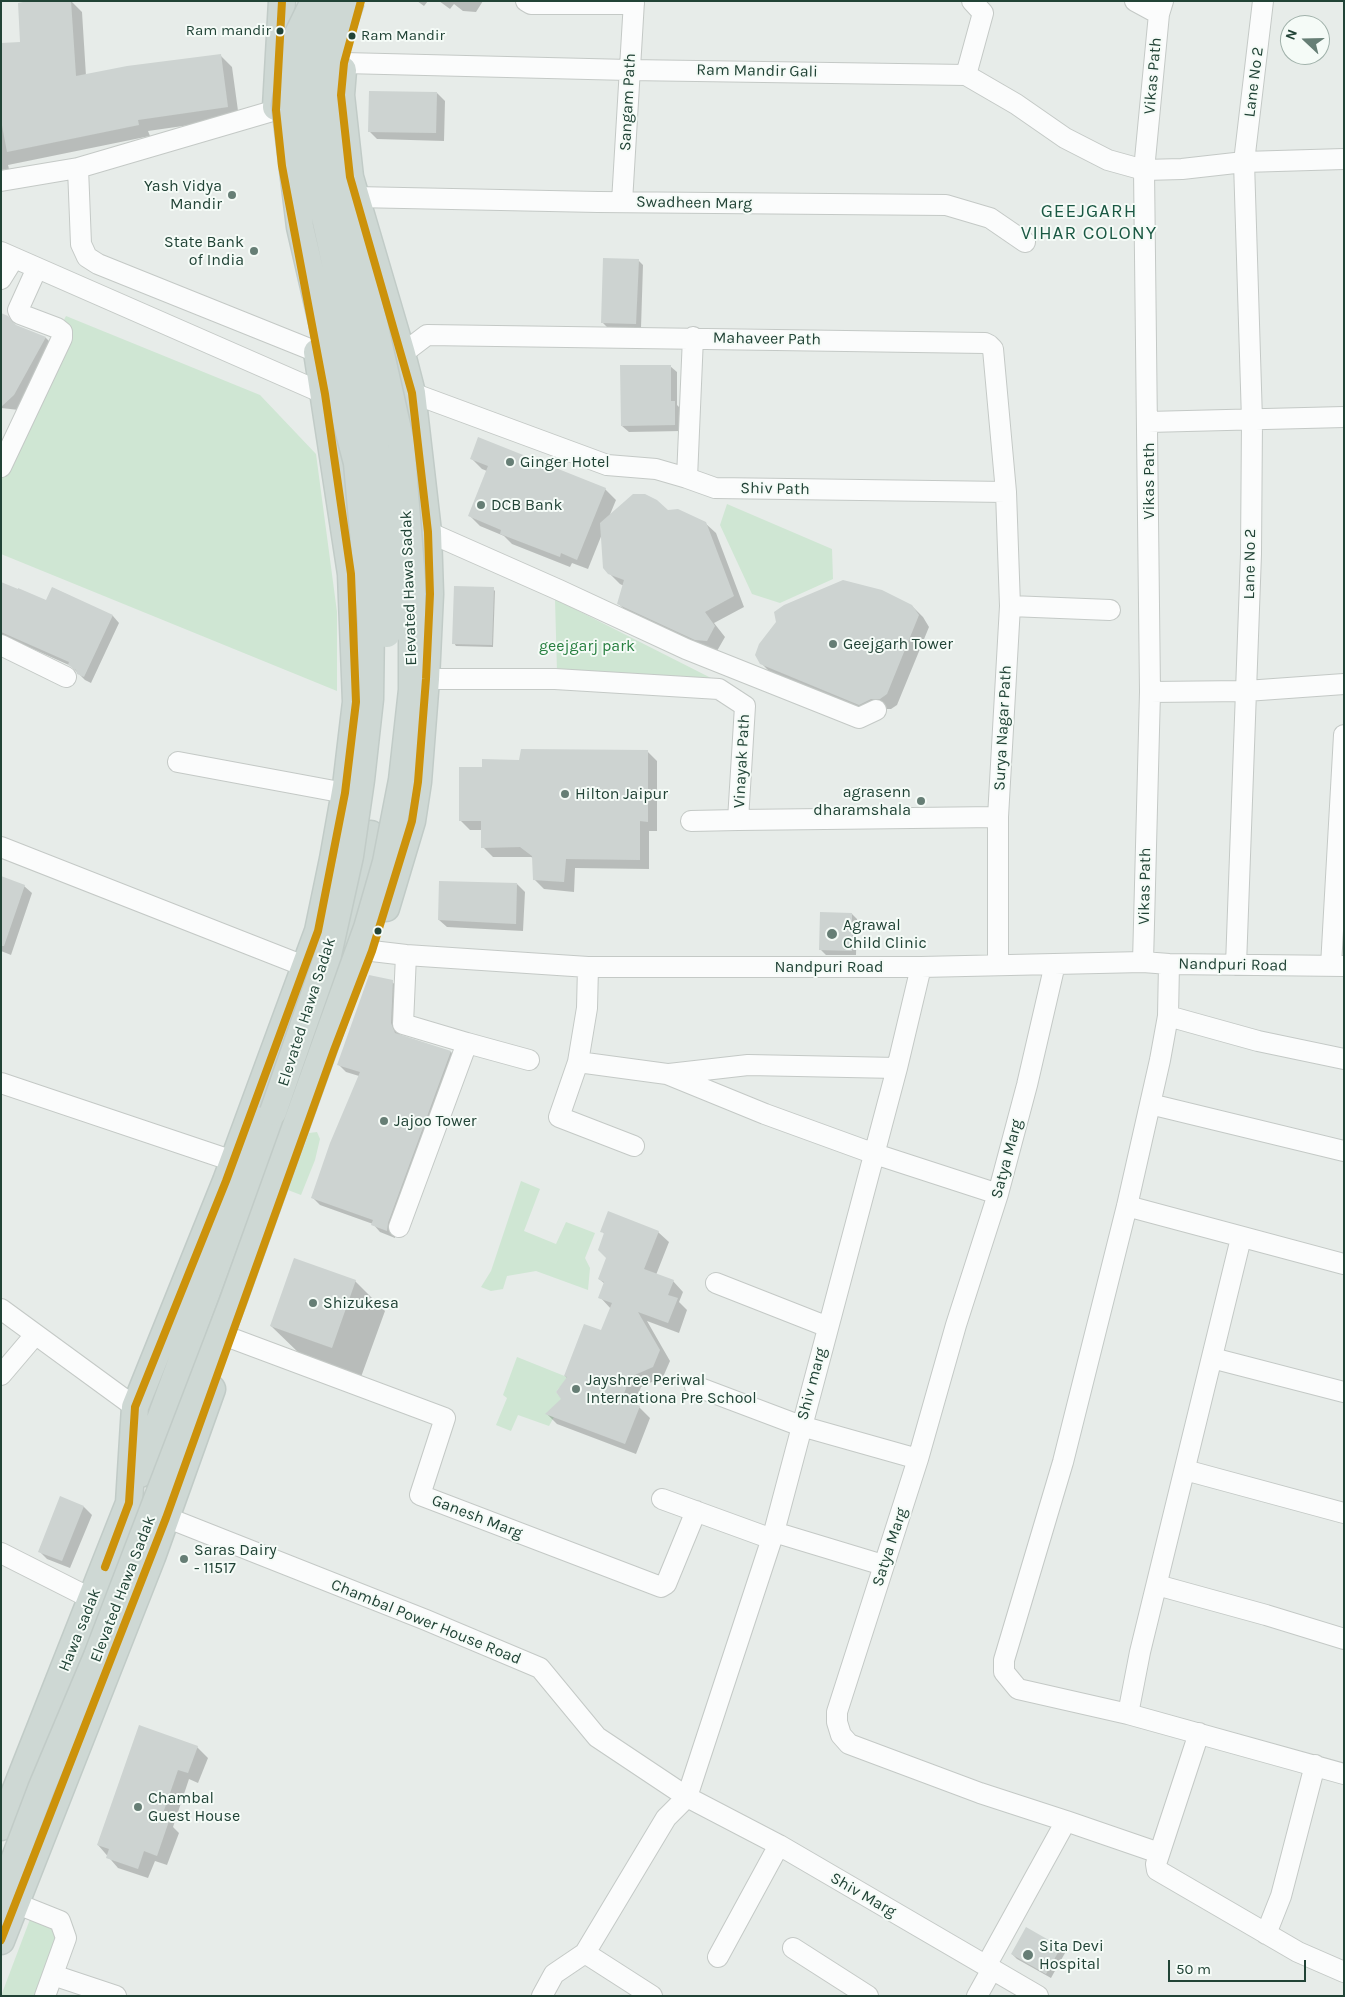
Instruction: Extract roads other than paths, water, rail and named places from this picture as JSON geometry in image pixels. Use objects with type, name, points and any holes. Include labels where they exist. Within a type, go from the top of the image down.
[{"type":"main road","name":"Hawa sadak","points":[[1,1827],[129,1503],[135,1408],[233,1161],[318,931],[345,793],[356,702],[352,574],[325,394],[282,166],[276,110],[282,1]]},
{"type":"main road","name":"Elevated Hawa Sadak","points":[[129,1503],[274,1112],[328,955],[350,856],[361,780],[370,699],[371,623],[357,463],[337,387],[300,227],[285,105],[298,34],[314,1]]},
{"type":"main road","points":[[332,1],[311,59],[307,109],[312,158],[375,445],[388,582],[386,721],[371,834],[344,941]]},
{"type":"main road","name":"Elevated Hawa Sadak","points":[[8,1899],[41,1790],[97,1656],[233,1301],[367,928],[386,862],[402,780],[412,690],[412,581],[401,443],[375,328],[336,173],[328,112],[331,60],[351,1]]},
{"type":"main road","points":[[1,1941],[8,1899],[166,1518],[331,1058],[372,951],[412,821],[418,782],[426,679],[430,594],[428,532],[412,393],[350,177],[341,94],[344,63],[361,1]]},
{"type":"main road","points":[[304,280],[376,265]]},
{"type":"street","points":[[526,1],[531,4],[634,3]]},
{"type":"street","points":[[972,1],[983,13],[966,74],[1016,104],[1065,138],[1108,160],[1144,170],[1182,169],[1244,162],[1344,160]]},
{"type":"street","points":[[1134,1],[1161,8]]},
{"type":"street","name":"Lane No 2","points":[[1236,965],[1251,554],[1252,420],[1244,162],[1263,1]]},
{"type":"street","name":"Sangam Path","points":[[622,202],[634,3]]},
{"type":"street","name":"Vikas Path","points":[[1143,962],[1150,692],[1144,170],[1161,8]]},
{"type":"street","name":"Ram Mandir Gali","points":[[344,63],[629,70],[966,74]]},
{"type":"street","points":[[1,181],[78,168],[276,110]]},
{"type":"street","points":[[78,168],[81,244],[87,256],[98,264],[317,352]]},
{"type":"street","name":"Swadheen Marg","points":[[355,197],[946,205],[990,218],[1024,242]]},
{"type":"street","points":[[1,279],[7,255],[325,394]]},
{"type":"street","points":[[1,467],[62,338],[62,332],[57,328],[20,314],[18,310],[37,268]]},
{"type":"street","name":"Mahaveer Path","points":[[402,354],[427,335],[985,342],[993,349],[1006,492]]},
{"type":"street","points":[[687,478],[693,337]]},
{"type":"street","name":"Shiv Path","points":[[412,393],[607,465],[656,468],[715,488],[1006,492]]},
{"type":"street","points":[[1148,422],[1344,417]]},
{"type":"street","name":"Surya Nagar Path","points":[[998,964],[998,817],[1010,606],[1006,492]]},
{"type":"street","points":[[428,532],[686,649],[859,718],[876,710]]},
{"type":"street","points":[[1010,606],[1110,610]]},
{"type":"street","points":[[1,645],[66,677]]},
{"type":"street","name":"Vinayak Path","points":[[426,679],[555,679],[719,690],[745,706],[738,820],[998,817]]},
{"type":"street","points":[[1150,692],[1246,691],[1344,684]]},
{"type":"street","points":[[1337,966],[1344,734]]},
{"type":"street","points":[[178,762],[345,793]]},
{"type":"street","points":[[691,821],[738,820]]},
{"type":"street","points":[[1,847],[304,966]]},
{"type":"street","name":"Nandpuri Road","points":[[318,931],[372,951],[406,956],[588,967],[921,967],[1143,962],[1337,966]]},
{"type":"street","points":[[406,956],[403,1024],[529,1060]]},
{"type":"street","name":"Satya Marg","points":[[1055,964],[1027,1085],[998,1194],[956,1326],[918,1459],[837,1712],[837,1722],[841,1735],[850,1744],[980,1793],[1159,1853]]},
{"type":"street","points":[[1169,964],[1168,1016],[1127,1206],[1063,1462],[1004,1660],[1004,1672],[1018,1689],[1128,1714],[1344,1774]]},
{"type":"street","points":[[588,967],[586,1008],[578,1062],[559,1117],[634,1146]]},
{"type":"street","name":"Shiv marg","points":[[687,1796],[773,1535],[875,1154],[921,967]]},
{"type":"street","points":[[1168,1016],[1258,1042],[1344,1059]]},
{"type":"street","points":[[400,1227],[467,1043]]},
{"type":"street","points":[[578,1062],[667,1074],[748,1065],[897,1068]]},
{"type":"street","points":[[667,1074],[765,1114],[875,1154],[998,1194]]},
{"type":"street","points":[[1,1083],[233,1161]]},
{"type":"street","points":[[1150,1104],[1344,1151]]},
{"type":"street","points":[[1127,1206],[1344,1264]]},
{"type":"street","points":[[1128,1714],[1140,1652],[1241,1238]]},
{"type":"street","points":[[716,1283],[828,1328]]},
{"type":"street","points":[[1,1309],[135,1408]]},
{"type":"street","points":[[1,1375],[35,1335]]},
{"type":"street","name":"Ganesh Marg","points":[[231,1338],[445,1418],[420,1495],[661,1587],[666,1584],[696,1511]]},
{"type":"street","points":[[1212,1358],[1344,1392]]},
{"type":"street","points":[[695,1386],[801,1426],[918,1459]]},
{"type":"street","points":[[1185,1470],[1344,1513]]},
{"type":"street","points":[[662,1499],[773,1535],[884,1565]]},
{"type":"street","name":"Chambal Power House Road","points":[[129,1503],[426,1620],[540,1668],[597,1737],[687,1796]]},
{"type":"street","points":[[1,1553],[92,1599]]},
{"type":"street","points":[[1157,1586],[1266,1615],[1344,1639]]},
{"type":"street","points":[[1198,1733],[1159,1853],[1156,1864],[1157,1870],[1298,1952],[1344,1972]]},
{"type":"street","points":[[1266,1934],[1281,1896],[1315,1765]]},
{"type":"street","points":[[542,1996],[554,1974],[585,1953],[666,1818],[687,1796]]},
{"type":"street","name":"Shiv Marg","points":[[687,1796],[779,1845],[1038,1996]]},
{"type":"street","points":[[977,1996],[989,1968],[1066,1821]]},
{"type":"street","points":[[718,1957],[779,1845]]},
{"type":"street","points":[[8,1899],[60,1921],[66,1938],[45,1996]]},
{"type":"street","points":[[793,1948],[868,1996]]},
{"type":"street","points":[[585,1953],[652,1996]]},
{"type":"street","points":[[52,1975],[116,1996]]},
{"type":"place","name":"Ram mandir","points":[[280,31]]},
{"type":"place","name":"Ram Mandir","points":[[352,36]]},
{"type":"place","name":"Yash Vidya Mandir","points":[[232,195]]},
{"type":"place","name":"State Bank of India","points":[[254,251]]},
{"type":"place","name":"Ginger Hotel","points":[[510,462]]},
{"type":"place","name":"DCB Bank","points":[[481,505]]},
{"type":"place","name":"Geejgarh Tower","points":[[833,644]]},
{"type":"place","name":"Hilton Jaipur","points":[[565,794]]},
{"type":"place","name":"agrasenn dharamshala","points":[[921,801]]},
{"type":"place","name":"Agrawal Child Clinic","points":[[832,934]]},
{"type":"place","name":"Jajoo Tower","points":[[384,1121]]},
{"type":"place","name":"Shizukesa","points":[[313,1303]]},
{"type":"place","name":"Jayshree Periwal Internationa Pre School","points":[[576,1389]]},
{"type":"place","name":"Saras Dairy - 11517","points":[[184,1559]]},
{"type":"place","name":"Chambal Guest House","points":[[138,1807]]},
{"type":"place","name":"Sita Devi Hospital","points":[[1028,1955]]},
{"type":"district","name":"GEEJGARH VIHAR COLONY","points":[[1089,223]]},
{"type":"park label","name":"geejgarj park","points":[[587,646]]}]
